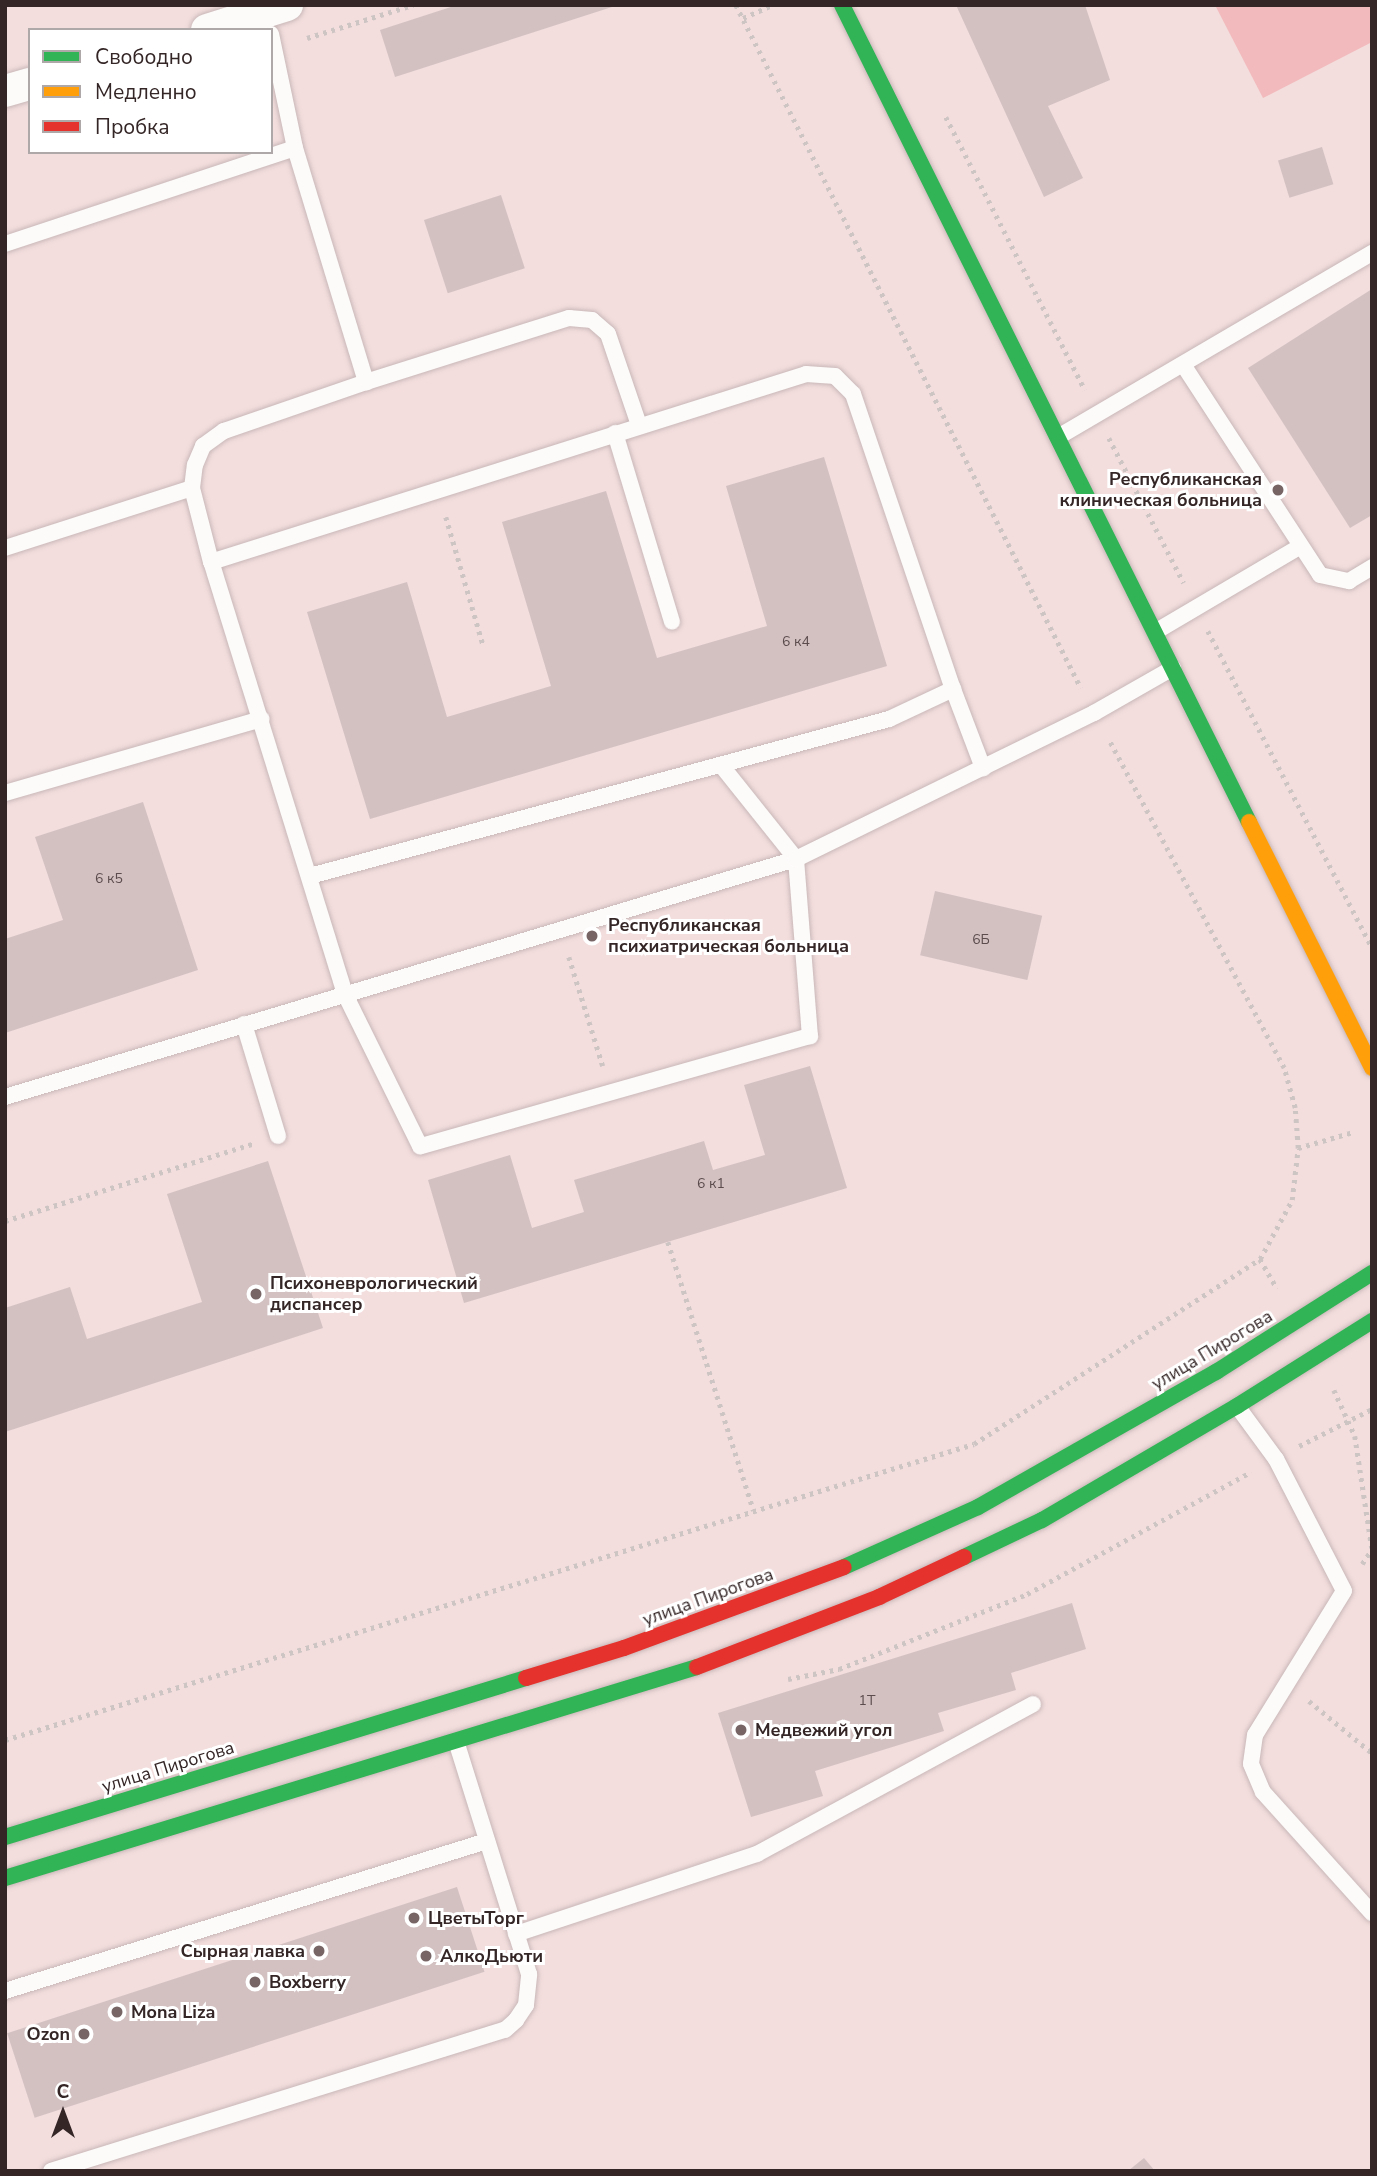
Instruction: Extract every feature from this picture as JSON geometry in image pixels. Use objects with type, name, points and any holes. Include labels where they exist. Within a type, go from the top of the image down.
[{"type":"main road","points":[[842,5],[1372,1068]]},
{"type":"main road","name":"улица Пирогова","points":[[5,1878],[451,1722],[624,1648],[867,1559],[978,1507],[1216,1372],[1372,1273]]},
{"type":"main road","name":"улица Пирогова","points":[[5,1837],[451,1722],[704,1665],[879,1597],[1042,1520],[1237,1406],[1372,1321]]},
{"type":"street","points":[[240,28],[274,26]]},
{"type":"street","points":[[5,91],[28,85]]},
{"type":"lane","points":[[274,26],[295,148],[366,382]]},
{"type":"lane","points":[[5,244],[295,148]]},
{"type":"lane","points":[[1058,438],[1372,253]]},
{"type":"lane","points":[[639,425],[608,334],[592,320],[569,318],[366,382],[224,431],[204,446],[195,465],[192,488],[211,562],[262,719],[345,994],[419,1146],[810,1037],[796,859],[721,765]]},
{"type":"lane","points":[[1184,366],[1320,575],[1349,581],[1372,567]]},
{"type":"lane","points":[[211,562],[806,374],[835,376],[853,394],[953,689],[983,768]]},
{"type":"lane","points":[[615,433],[672,622]]},
{"type":"lane","points":[[5,548],[192,488]]},
{"type":"lane","points":[[1155,632],[1301,546]]},
{"type":"lane","points":[[5,1097],[796,859],[1094,713],[1173,668]]},
{"type":"lane","points":[[310,876],[889,719],[953,689]]},
{"type":"lane","points":[[5,793],[262,719]]},
{"type":"lane","points":[[244,1024],[278,1136]]},
{"type":"lane","points":[[1237,1406],[1276,1459],[1344,1591],[1255,1735],[1251,1764],[1263,1792],[1372,1913]]},
{"type":"lane","points":[[516,1934],[757,1854],[1033,1704]]},
{"type":"lane","points":[[51,2171],[505,2030],[516,2020],[526,2005],[530,1986],[451,1722]]},
{"type":"lane","points":[[5,1991],[487,1841]]},
{"type":"path","points":[[274,26],[413,5]]},
{"type":"path","points":[[736,5],[1084,692]]},
{"type":"path","points":[[743,18],[772,5]]},
{"type":"path","points":[[944,113],[1087,394]]},
{"type":"path","points":[[1106,433],[1190,595]]},
{"type":"path","points":[[437,490],[483,644]]},
{"type":"path","points":[[1206,626],[1372,948]]},
{"type":"path","points":[[5,1740],[974,1444],[1260,1258],[1292,1200],[1298,1149],[1295,1108],[1284,1068],[1104,731]]},
{"type":"path","points":[[560,930],[611,1093]]},
{"type":"path","points":[[1298,1149],[1353,1132]]},
{"type":"path","points":[[5,1221],[278,1136]]},
{"type":"path","points":[[668,1241],[754,1511]]},
{"type":"path","points":[[1260,1258],[1278,1290]]},
{"type":"path","points":[[1333,1387],[1355,1436],[1372,1548]]},
{"type":"path","points":[[1296,1448],[1372,1409]]},
{"type":"path","points":[[1287,1682],[1372,1753]]},
{"type":"shaded area","points":[[1215,5],[1372,5],[1372,42],[1263,98]]},
{"type":"building","points":[[457,5],[615,6],[395,77],[380,30]]},
{"type":"building","points":[[956,5],[1085,5],[1110,80],[1048,106],[1083,178],[1044,197]]},
{"type":"building","points":[[1322,147],[1333,184],[1289,198],[1278,160]]},
{"type":"building","points":[[501,195],[525,268],[448,293],[424,220]]},
{"type":"building","points":[[1372,289],[1372,515],[1350,528],[1248,368]]},
{"type":"building","points":[[824,457],[887,666],[370,819],[307,612],[407,582],[447,717],[551,686],[502,522],[606,491],[657,658],[767,626],[726,486]]},
{"type":"building","points":[[143,802],[198,970],[5,1033],[5,939],[63,920],[35,837]]},
{"type":"building","points":[[935,891],[1042,916],[1027,980],[920,955]]},
{"type":"building","points":[[810,1066],[847,1188],[464,1303],[428,1180],[510,1155],[532,1228],[584,1212],[574,1180],[704,1141],[713,1170],[765,1155],[744,1085]]},
{"type":"building","name":"Психоневрологический диспансер","points":[[268,1161],[323,1328],[5,1432],[5,1308],[70,1287],[87,1339],[202,1302],[167,1194]]},
{"type":"building","points":[[1072,1603],[1086,1649],[1011,1673],[1016,1690],[938,1713],[944,1731],[815,1771],[823,1796],[751,1817],[718,1713]]},
{"type":"building","points":[[457,1887],[485,1972],[35,2118],[7,2033]]},
{"type":"building","points":[[1144,2158],[1155,2171],[1128,2171]]},
{"type":"traffic: fast","points":[[842,5],[1249,822]]},
{"type":"traffic: fast","points":[[844,1567],[978,1507],[1216,1372],[1372,1273]]},
{"type":"traffic: fast","points":[[964,1557],[1042,1520],[1237,1406],[1372,1321]]},
{"type":"traffic: fast","points":[[5,1878],[697,1667]]},
{"type":"traffic: fast","points":[[5,1837],[526,1678]]},
{"type":"traffic: slow","points":[[1249,822],[1372,1068]]},
{"type":"traffic: jam","points":[[697,1667],[879,1597],[964,1557]]},
{"type":"traffic: jam","points":[[526,1678],[624,1648],[844,1567]]},
{"type":"place","name":"Республиканская клиническая больница","points":[[1278,490]]},
{"type":"place","name":"Республиканская психиатрическая больница","points":[[592,936]]},
{"type":"place","name":"Психоневрологический диспансер","points":[[256,1294]]},
{"type":"place","name":"Медвежий угол","points":[[741,1730]]},
{"type":"place","name":"ЦветыТорг","points":[[414,1918]]},
{"type":"place","name":"Сырная лавка","points":[[319,1951]]},
{"type":"place","name":"АлкоДьюти","points":[[426,1956]]},
{"type":"place","name":"Boxberry","points":[[255,1982]]},
{"type":"place","name":"Mona Liza","points":[[117,2012]]},
{"type":"place","name":"Ozon","points":[[84,2034]]}]
